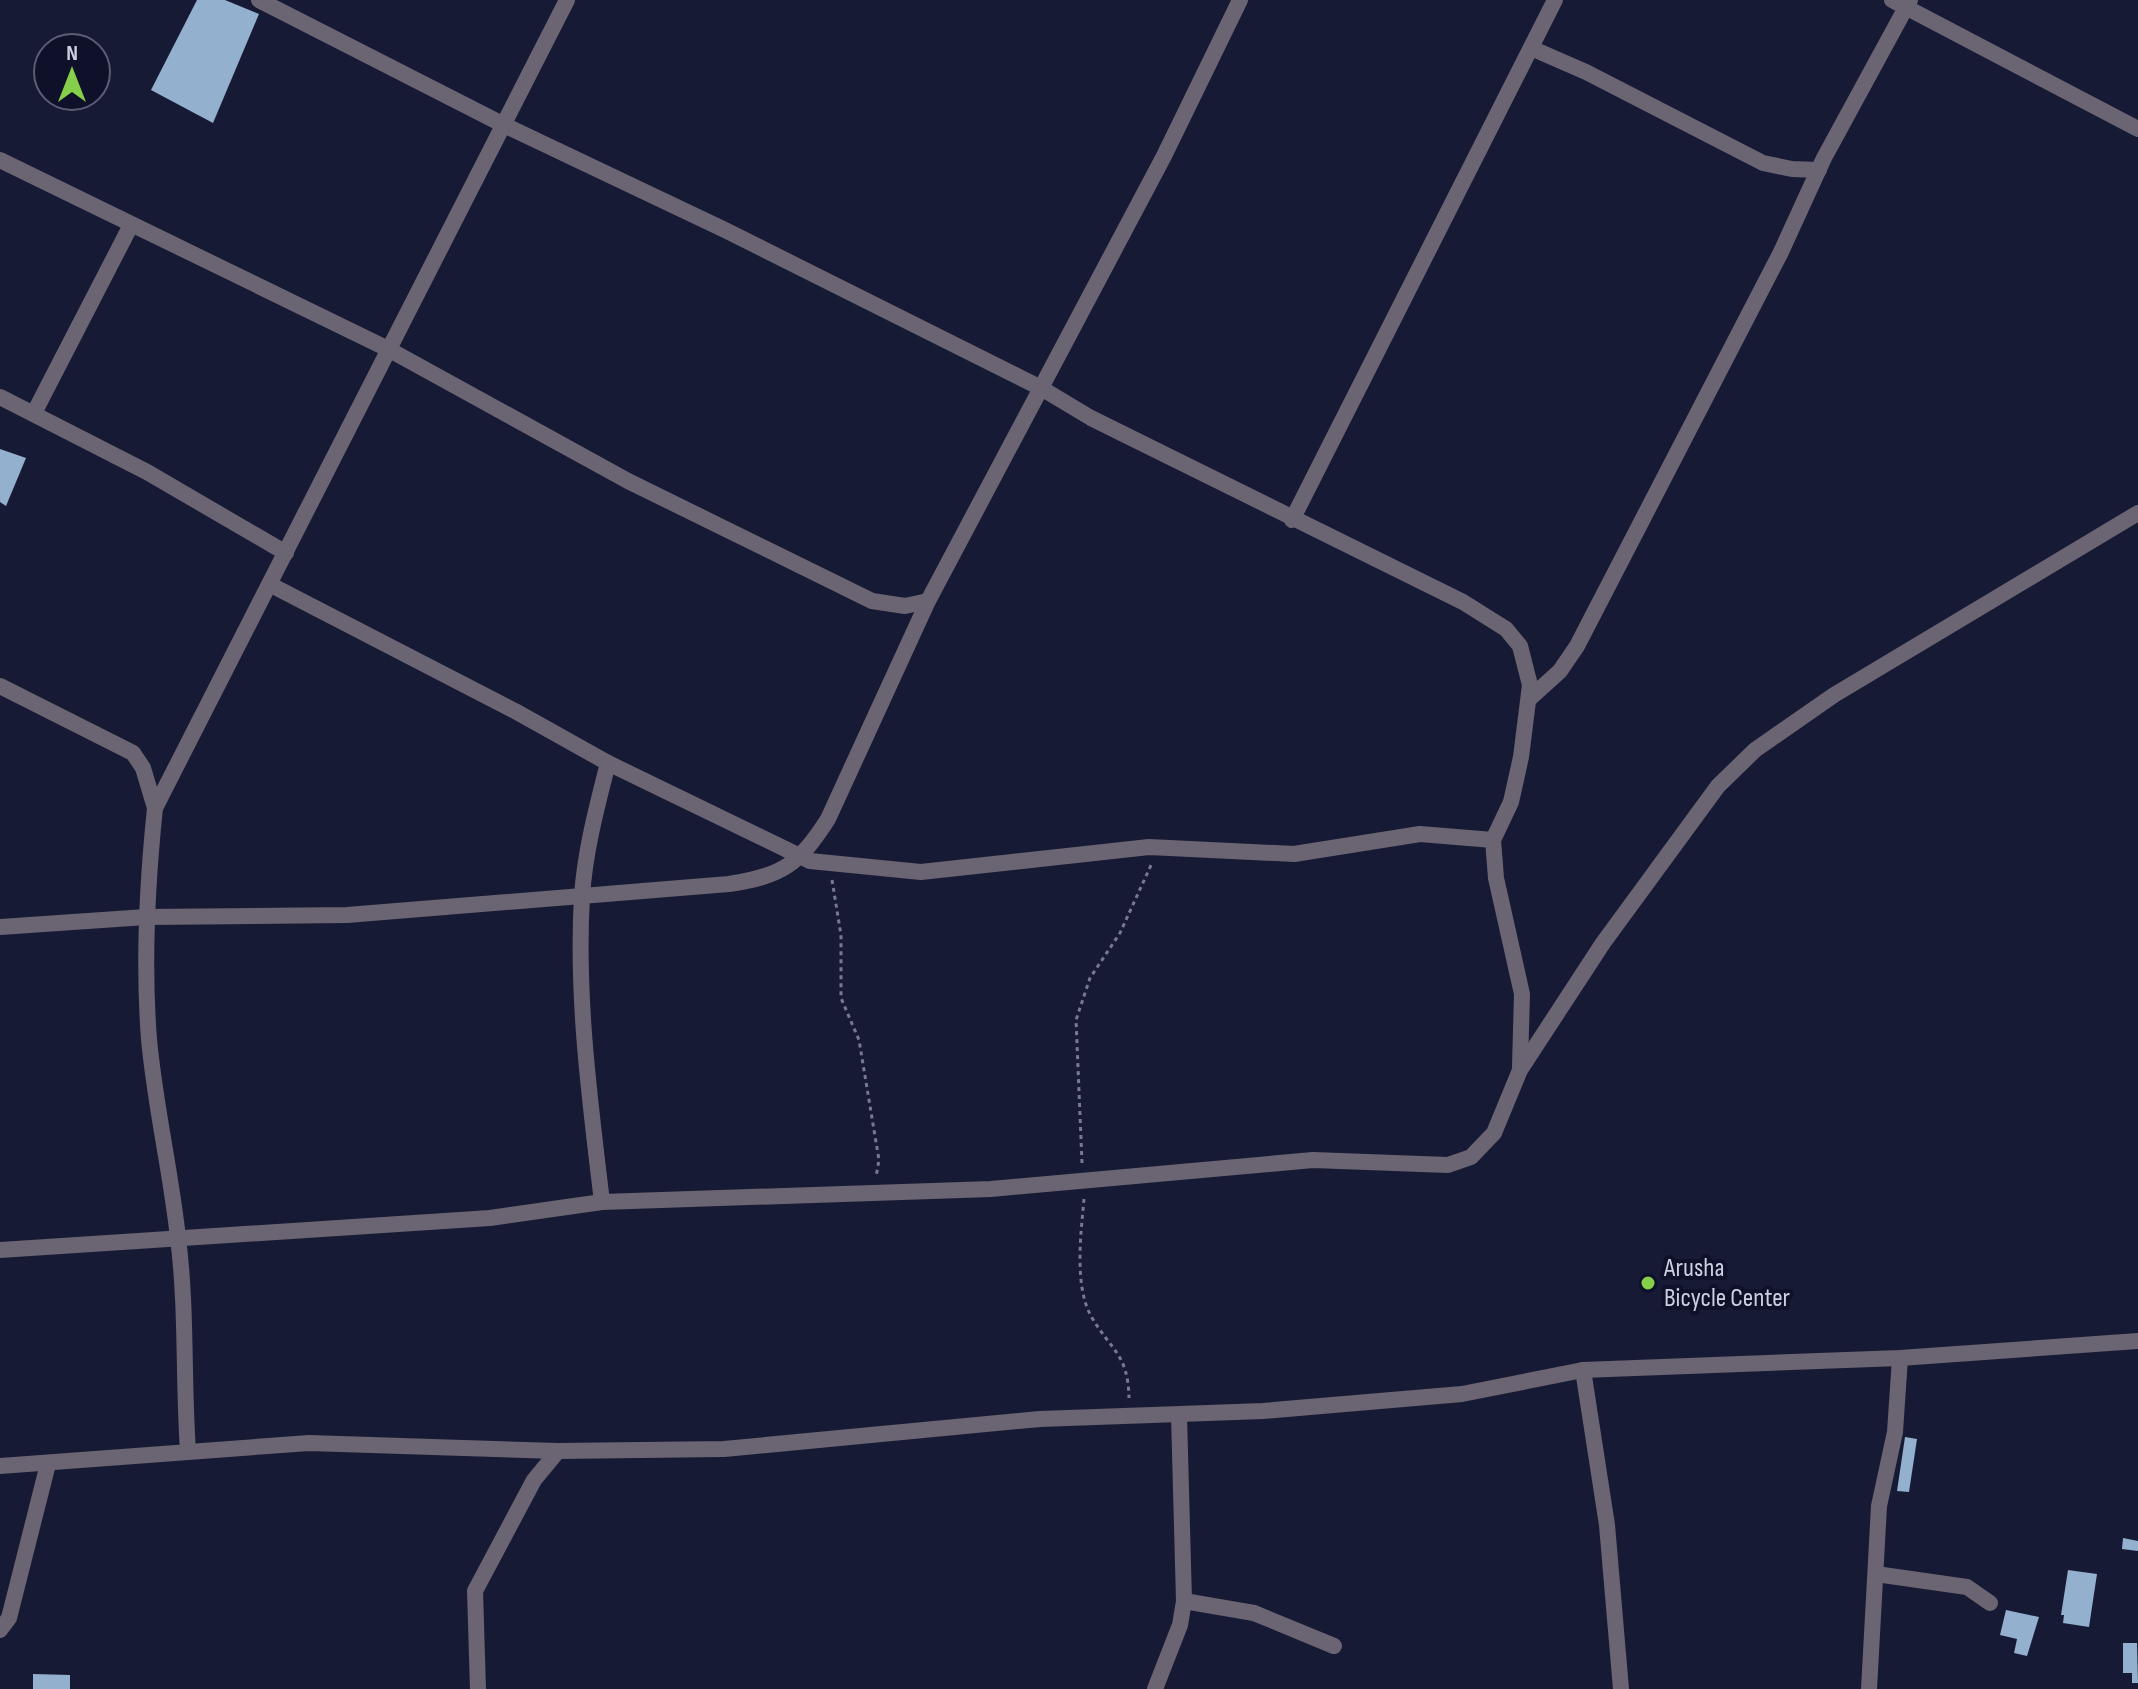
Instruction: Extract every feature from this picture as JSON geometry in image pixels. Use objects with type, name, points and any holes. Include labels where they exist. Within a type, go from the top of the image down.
[{"type":"street","points":[[259,0],[354,45],[504,125],[725,230],[1041,388],[1091,418],[1292,520],[1405,571],[1506,629],[1527,662],[1529,699],[1518,779],[1493,840],[1496,878],[1522,994],[1520,1070]]},
{"type":"street","points":[[155,808],[567,0]]},
{"type":"street","points":[[0,927],[146,917],[347,915],[582,897],[757,880],[780,872],[800,858],[828,819],[928,601],[1164,156],[1240,0]]},
{"type":"street","points":[[1292,520],[1555,0]]},
{"type":"street","points":[[1529,699],[1560,671],[1577,646],[1781,252],[1903,3],[2138,129]]},
{"type":"street","points":[[1531,48],[1586,72],[1763,163],[1819,170]]},
{"type":"street","points":[[0,160],[388,349],[628,481],[872,601],[897,606],[928,601]]},
{"type":"street","points":[[34,413],[131,225]]},
{"type":"street","points":[[0,397],[286,553]]},
{"type":"street","points":[[0,1250],[490,1218],[602,1202],[991,1189],[1084,1178],[1343,1158],[1416,1165],[1461,1163],[1485,1145],[1494,1133],[1520,1070],[1550,1020],[1665,856],[1718,786],[1755,750],[1834,695],[2138,513]]},
{"type":"street","points":[[271,585],[608,763],[800,858],[828,864],[921,872],[1149,847],[1294,854],[1420,834],[1493,840]]},
{"type":"street","points":[[0,686],[133,753],[143,768],[155,808],[146,917],[149,1039],[178,1239],[184,1304],[188,1451]]},
{"type":"street","points":[[602,1202],[587,1065],[582,897],[586,862],[608,763]]},
{"type":"street","points":[[0,1466],[309,1443],[558,1451],[724,1449],[1027,1420],[1179,1415],[1462,1394],[1583,1370],[1900,1358],[2138,1341]]},
{"type":"street","points":[[1869,1689],[1879,1506],[1895,1432],[1900,1358]]},
{"type":"street","points":[[1583,1370],[1607,1525],[1621,1689]]},
{"type":"street","points":[[1155,1689],[1180,1625],[1184,1601],[1179,1415]]},
{"type":"street","points":[[478,1689],[475,1591],[534,1480],[558,1451]]},
{"type":"street","points":[[0,1630],[9,1618],[48,1464]]},
{"type":"street","points":[[1876,1574],[1967,1587],[1990,1603]]},
{"type":"street","points":[[1184,1601],[1254,1613],[1334,1646]]},
{"type":"path","points":[[1129,1415],[1126,1364],[1091,1316],[1085,1299],[1084,1178],[1076,1076],[1076,1020],[1090,978],[1113,946],[1152,865],[1149,847]]},
{"type":"path","points":[[828,864],[841,935],[841,998],[859,1040],[879,1160],[875,1179],[866,1194]]},
{"type":"building","points":[[197,0],[225,0],[259,14],[213,123],[151,90]]},
{"type":"building","points":[[0,449],[26,458],[6,506],[0,502]]},
{"type":"building","points":[[1905,1437],[1917,1439],[1909,1492],[1897,1491]]},
{"type":"building","points":[[2123,1538],[2138,1541],[2138,1551],[2122,1549]]},
{"type":"building","points":[[2068,1570],[2097,1574],[2089,1627],[2063,1623],[2064,1615],[2061,1615]]},
{"type":"building","points":[[2006,1610],[2039,1617],[2027,1656],[2014,1653],[2017,1639],[2000,1635]]},
{"type":"building","points":[[2123,1643],[2137,1643],[2138,1683],[2132,1683],[2132,1673],[2123,1673]]},
{"type":"building","points":[[33,1674],[70,1675],[70,1689],[33,1689]]},
{"type":"place","name":"Arusha Bicycle Center","points":[[1648,1283]]}]
